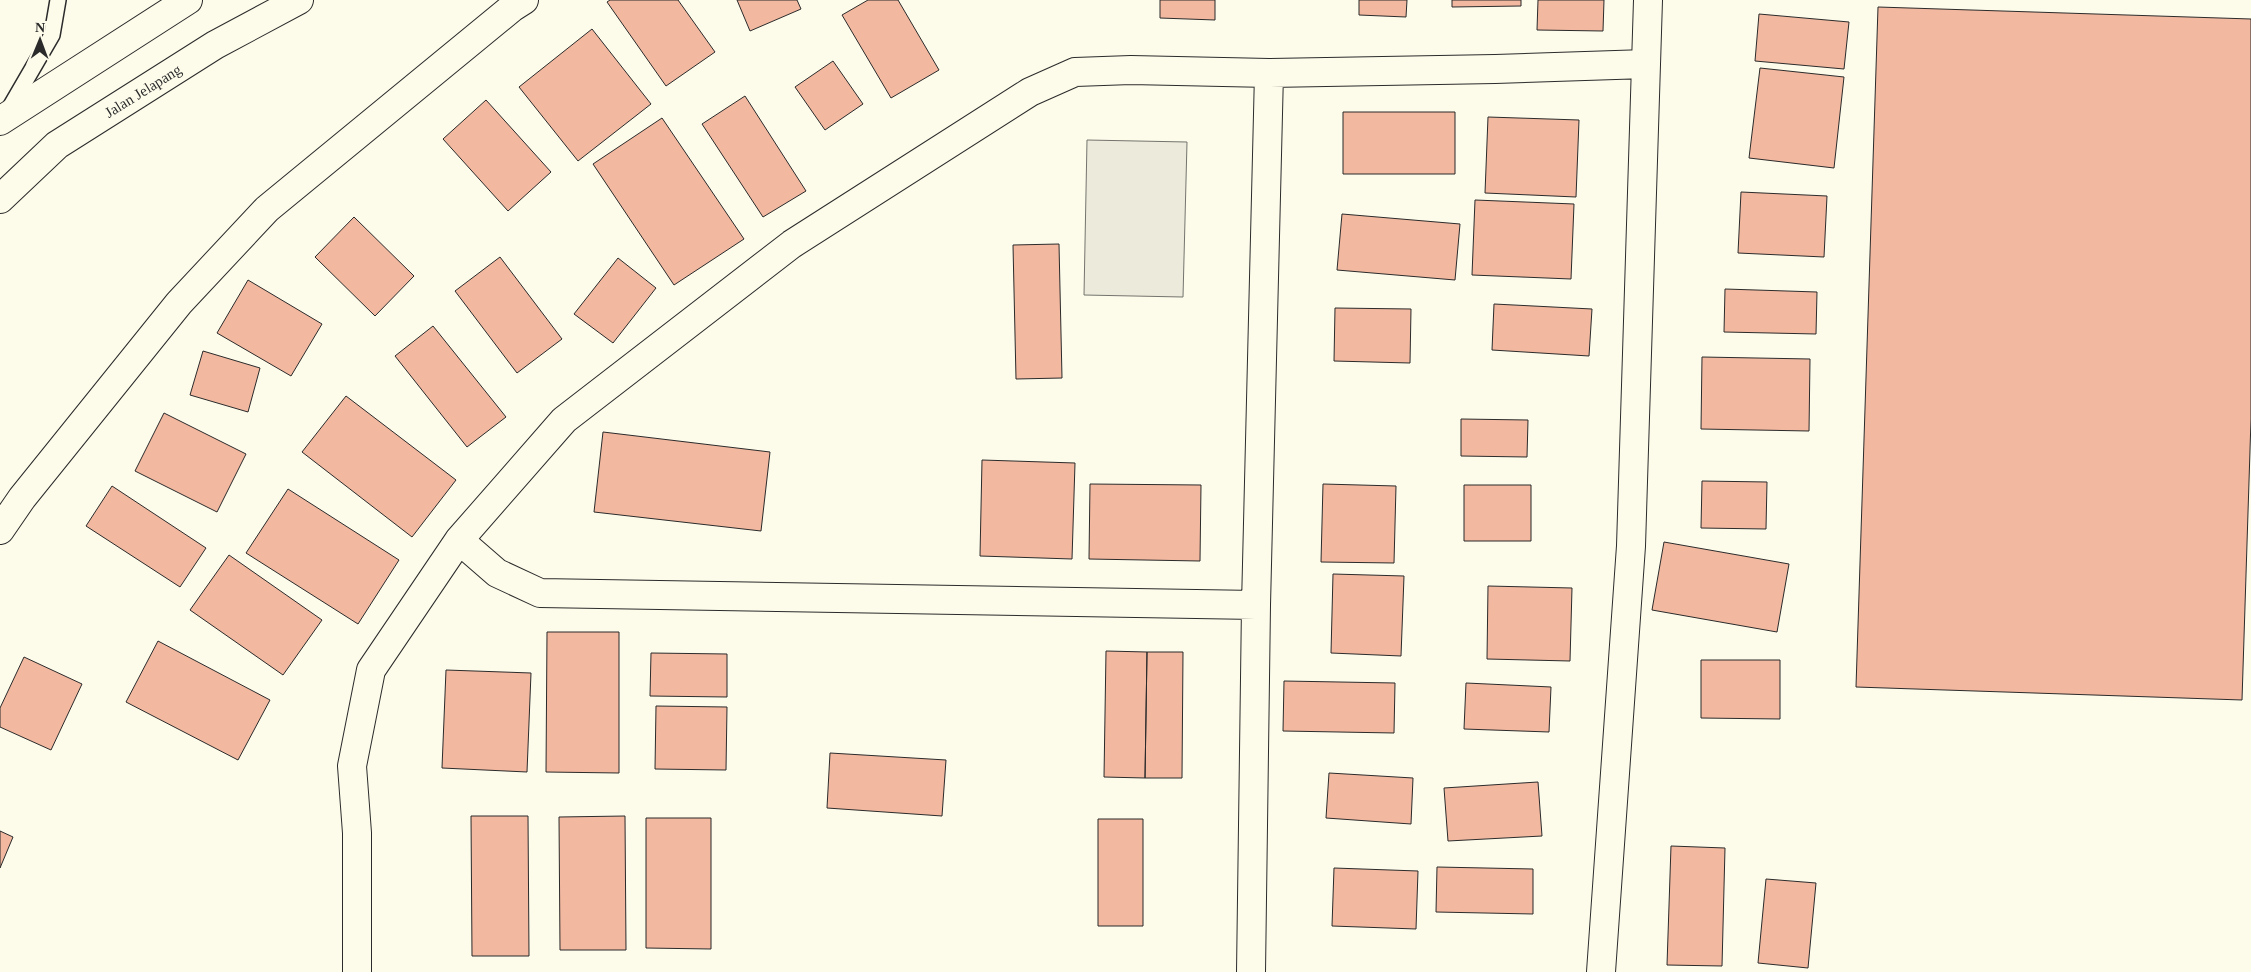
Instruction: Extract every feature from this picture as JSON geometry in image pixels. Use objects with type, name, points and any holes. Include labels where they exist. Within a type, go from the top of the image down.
[{"type":"street","points":[[2,119],[188,0]]},
{"type":"street","name":"Jalan Jelapang","points":[[0,199],[56,145],[215,45],[299,0]]},
{"type":"street","points":[[0,530],[22,498],[179,303],[267,209],[513,7],[524,0]]},
{"type":"street","points":[[1602,972],[1631,546],[1648,0]]},
{"type":"street","points":[[357,972],[357,833],[352,766],[371,670],[459,540],[564,420],[792,244],[1030,92],[1075,72],[1131,70],[1269,73],[1495,70],[1646,64]]},
{"type":"street","points":[[1251,972],[1256,605],[1269,73]]},
{"type":"street","points":[[459,540],[497,573],[540,593],[1256,605]]},
{"type":"lane","points":[[2,119],[52,35],[58,0]]},
{"type":"shaded area","points":[[1087,140],[1187,142],[1183,297],[1084,295]]},
{"type":"building","points":[[610,0],[678,0],[715,52],[666,86],[607,2]]},
{"type":"building","points":[[737,0],[797,0],[801,9],[750,31]]},
{"type":"building","points":[[868,0],[898,0],[939,70],[891,98],[842,15]]},
{"type":"building","points":[[1160,0],[1215,0],[1215,20],[1160,18]]},
{"type":"building","points":[[1359,0],[1407,0],[1406,17],[1359,15]]},
{"type":"building","points":[[1452,0],[1521,0],[1521,6],[1452,7]]},
{"type":"building","points":[[1538,0],[1604,0],[1603,31],[1537,30]]},
{"type":"building","points":[[1878,7],[2251,19],[2251,419],[2242,700],[1856,687]]},
{"type":"building","points":[[1759,14],[1849,22],[1844,69],[1755,61]]},
{"type":"building","points":[[592,29],[651,104],[578,161],[519,87]]},
{"type":"building","points":[[833,61],[863,104],[825,130],[795,87]]},
{"type":"building","points":[[1760,68],[1844,77],[1834,168],[1749,158]]},
{"type":"building","points":[[745,96],[806,191],[763,217],[702,124]]},
{"type":"building","points":[[486,100],[551,172],[508,211],[443,139]]},
{"type":"building","points":[[1343,112],[1455,112],[1455,174],[1343,174]]},
{"type":"building","points":[[1488,117],[1579,120],[1576,197],[1485,193]]},
{"type":"building","points":[[662,118],[744,239],[674,285],[593,164]]},
{"type":"building","points":[[1741,192],[1827,196],[1824,257],[1738,253]]},
{"type":"building","points":[[1475,200],[1574,204],[1571,279],[1472,275]]},
{"type":"building","points":[[1342,214],[1460,224],[1455,280],[1337,270]]},
{"type":"building","points":[[354,217],[414,276],[375,316],[315,257]]},
{"type":"building","points":[[1059,244],[1062,378],[1016,379],[1013,245]]},
{"type":"building","points":[[500,257],[562,339],[517,373],[455,291]]},
{"type":"building","points":[[618,258],[656,288],[613,343],[574,314]]},
{"type":"building","points":[[248,280],[322,324],[291,376],[217,333]]},
{"type":"building","points":[[1725,289],[1817,292],[1816,334],[1724,332]]},
{"type":"building","points":[[1494,304],[1592,309],[1589,356],[1492,350]]},
{"type":"building","points":[[1335,308],[1411,309],[1410,363],[1334,361]]},
{"type":"building","points":[[433,326],[506,417],[467,447],[395,356]]},
{"type":"building","points":[[203,351],[260,368],[248,412],[190,395]]},
{"type":"building","points":[[1702,357],[1810,359],[1809,431],[1701,429]]},
{"type":"building","points":[[346,396],[456,480],[412,537],[302,452]]},
{"type":"building","points":[[164,413],[246,454],[217,512],[135,471]]},
{"type":"building","points":[[1461,419],[1528,420],[1527,457],[1461,456]]},
{"type":"building","points":[[603,432],[770,452],[761,531],[594,512]]},
{"type":"building","points":[[982,460],[1075,463],[1072,559],[980,556]]},
{"type":"building","points":[[1702,481],[1767,482],[1766,529],[1701,528]]},
{"type":"building","points":[[1090,484],[1201,485],[1200,561],[1089,559]]},
{"type":"building","points":[[1323,484],[1396,486],[1394,563],[1321,562]]},
{"type":"building","points":[[1464,485],[1531,485],[1531,541],[1464,541]]},
{"type":"building","points":[[112,486],[206,548],[180,587],[86,526]]},
{"type":"building","points":[[288,489],[399,560],[358,624],[246,553]]},
{"type":"building","points":[[1664,542],[1789,564],[1777,632],[1652,610]]},
{"type":"building","points":[[229,555],[322,620],[283,675],[190,610]]},
{"type":"building","points":[[1333,574],[1404,576],[1401,656],[1331,653]]},
{"type":"building","points":[[1488,586],[1572,588],[1570,661],[1487,659]]},
{"type":"building","points":[[547,632],[619,632],[619,773],[546,772]]},
{"type":"building","points":[[158,641],[270,700],[238,760],[126,702]]},
{"type":"building","points":[[1106,651],[1147,652],[1145,778],[1104,777]]},
{"type":"building","points":[[1147,652],[1183,652],[1182,778],[1145,778]]},
{"type":"building","points":[[651,653],[727,654],[727,697],[650,696]]},
{"type":"building","points":[[24,657],[82,684],[51,750],[0,727],[0,708]]},
{"type":"building","points":[[1701,660],[1780,660],[1780,719],[1701,718]]},
{"type":"building","points":[[446,670],[531,673],[527,772],[442,768]]},
{"type":"building","points":[[1284,681],[1395,683],[1394,733],[1283,731]]},
{"type":"building","points":[[1466,683],[1551,687],[1549,732],[1464,729]]},
{"type":"building","points":[[656,706],[727,707],[726,770],[655,769]]},
{"type":"building","points":[[830,753],[946,760],[942,816],[827,808]]},
{"type":"building","points":[[1329,773],[1413,778],[1411,824],[1326,818]]},
{"type":"building","points":[[1538,782],[1542,836],[1448,841],[1444,788]]},
{"type":"building","points":[[471,816],[528,816],[529,956],[472,956]]},
{"type":"building","points":[[625,816],[626,950],[560,950],[559,817]]},
{"type":"building","points":[[646,818],[711,818],[711,949],[646,948]]},
{"type":"building","points":[[1098,819],[1143,819],[1143,926],[1098,926]]},
{"type":"building","points":[[0,831],[13,837],[0,868]]},
{"type":"building","points":[[1671,846],[1725,848],[1722,966],[1667,965]]},
{"type":"building","points":[[1437,867],[1533,869],[1533,914],[1436,912]]},
{"type":"building","points":[[1334,868],[1418,871],[1416,929],[1332,926]]},
{"type":"building","points":[[1766,879],[1816,883],[1808,968],[1758,963]]}]
